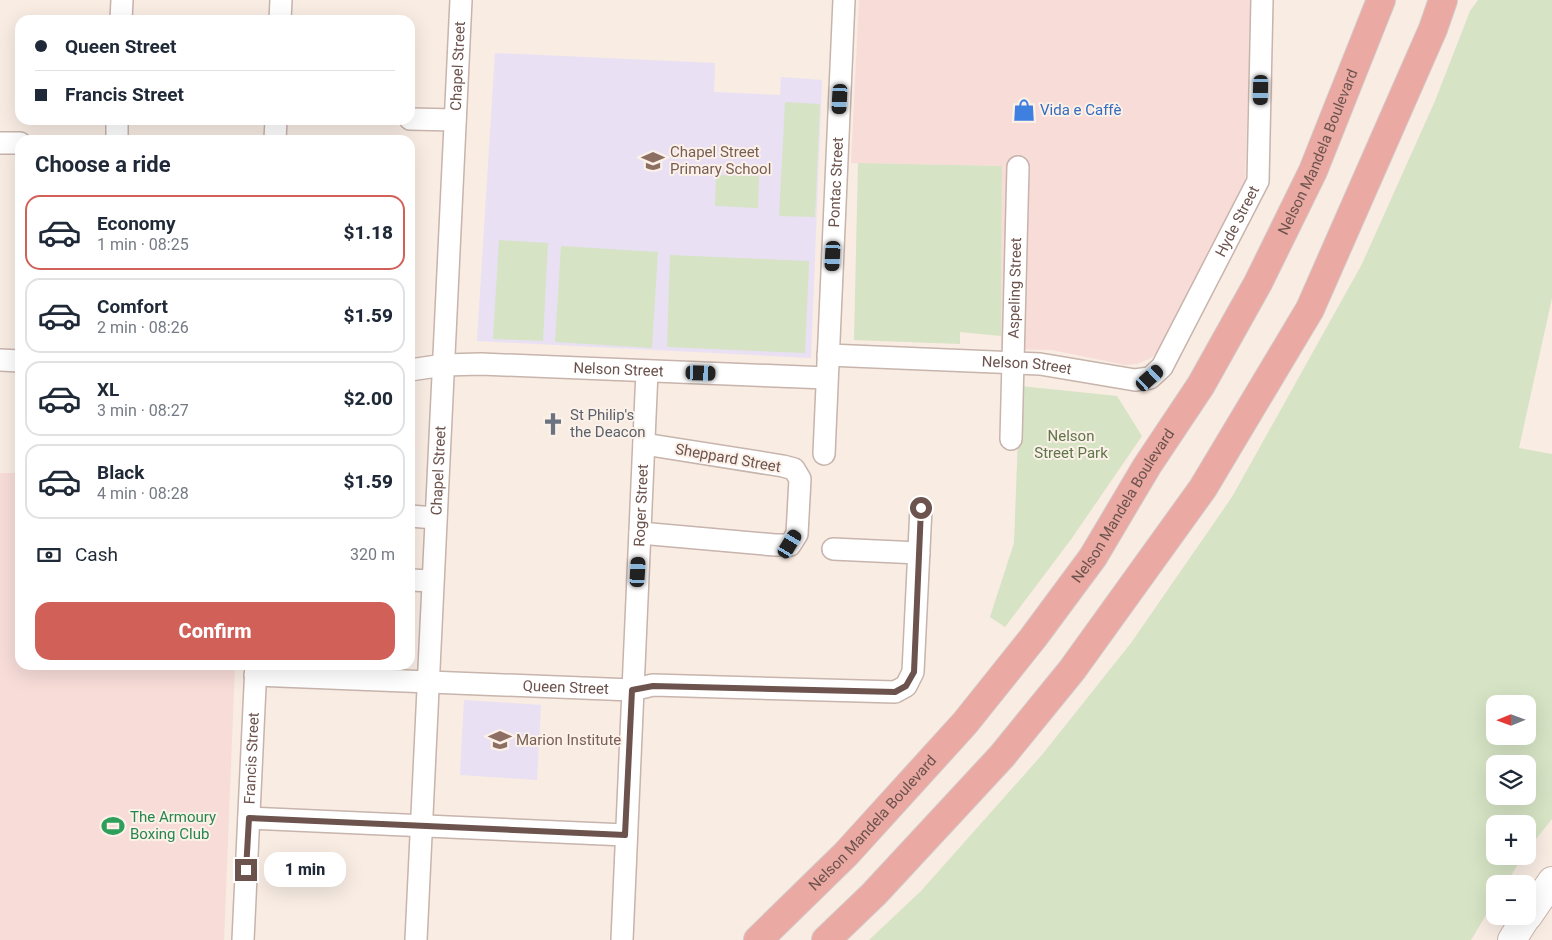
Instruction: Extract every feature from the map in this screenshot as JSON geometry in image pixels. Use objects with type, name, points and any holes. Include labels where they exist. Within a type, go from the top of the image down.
[{"type":"highway","points":[[1312,171],[1363,0]]},
{"type":"highway","name":"Nelson Mandela Boulevard","points":[[758,940],[846,854],[965,723],[1033,638],[1092,557],[1147,466],[1201,385],[1258,283],[1312,171],[1381,0]]},
{"type":"highway","points":[[826,940],[874,894],[1002,756],[1072,670],[1203,488],[1310,309],[1433,29],[1443,0]]},
{"type":"highway","points":[[1433,29],[1450,0]]},
{"type":"street","points":[[121,15],[122,0]]},
{"type":"street","points":[[280,15],[281,0]]},
{"type":"street","name":"Chapel Street","points":[[416,940],[461,0]]},
{"type":"street","name":"Pontac Street","points":[[824,454],[844,0]]},
{"type":"street","name":"Hyde Street","points":[[1135,380],[1150,378],[1162,367],[1258,181],[1262,0]]},
{"type":"street","points":[[415,119],[456,120]]},
{"type":"street","points":[[0,143],[15,143]]},
{"type":"street","name":"Aspeling Street","points":[[1011,439],[1018,166]]},
{"type":"street","name":"Nelson Street","points":[[828,355],[1040,364],[1135,380]]},
{"type":"street","points":[[0,360],[15,361]]},
{"type":"street","name":"Nelson Street","points":[[415,369],[444,365],[482,364],[827,378]]},
{"type":"street","name":"Roger Street","points":[[622,940],[625,835],[647,371]]},
{"type":"street","name":"Sheppard Street","points":[[640,533],[776,545],[790,544],[797,534],[800,479],[794,469],[644,444]]},
{"type":"street","name":"Queen Street","points":[[255,670],[428,682],[632,690],[653,686],[895,692],[906,686],[914,672],[921,508]]},
{"type":"street","points":[[415,516],[435,518]]},
{"type":"street","points":[[833,549],[919,554]]},
{"type":"street","points":[[415,580],[432,581]]},
{"type":"street","name":"Francis Street","points":[[243,940],[255,670]]},
{"type":"street","points":[[249,818],[625,835]]},
{"type":"street","points":[[1536,903],[1552,881]]},
{"type":"street","points":[[1512,940],[1521,925]]},
{"type":"shaded area","points":[[859,0],[1251,0],[1245,184],[1189,294],[1157,352],[1151,358],[1137,364],[1125,365],[1052,350],[1001,349],[1002,166],[851,163]]},
{"type":"shaded area","name":"Chapel Street Primary School","points":[[495,53],[715,63],[714,92],[780,95],[781,77],[822,80],[811,358],[477,341]]},
{"type":"shaded area","points":[[0,473],[15,473],[15,670],[235,670],[224,940],[0,940]]},
{"type":"shaded area","name":"Marion Institute","points":[[464,700],[541,705],[537,780],[460,775]]},
{"type":"green space","points":[[1478,0],[1552,0],[1552,298],[1519,448],[1552,454],[1552,819],[1536,839],[1536,815],[1486,815],[1486,865],[1518,865],[1511,875],[1486,875],[1486,915],[1471,940],[869,940],[921,891],[1041,756],[1131,643],[1232,497],[1362,264],[1435,101],[1470,11]]},
{"type":"green space","points":[[785,102],[820,104],[815,217],[779,216]]},
{"type":"green space","points":[[858,163],[1002,166],[1001,336],[960,332],[960,344],[854,340]]},
{"type":"green space","points":[[716,175],[759,176],[758,208],[715,206]]},
{"type":"green space","points":[[499,240],[548,243],[543,341],[493,339]]},
{"type":"green space","points":[[561,246],[658,252],[652,348],[555,342]]},
{"type":"green space","points":[[670,255],[809,261],[805,353],[667,347]]},
{"type":"green space","name":"Nelson Street Park","points":[[1020,386],[1117,396],[1142,436],[1072,538],[1005,627],[990,617],[1014,543]]},
{"type":"place","name":"Vida e Caffè","points":[[1024,110]]},
{"type":"place","name":"Chapel Street Primary School","points":[[653,161]]},
{"type":"place","name":"St Philip's the Deacon","points":[[553,424]]},
{"type":"place","name":"Marion Institute","points":[[500,740]]},
{"type":"place","name":"The Armoury Boxing Club","points":[[113,826]]},
{"type":"route","points":[[246,870],[249,818],[625,835],[632,690],[653,686],[895,692],[906,686],[914,672],[921,508]]}]
